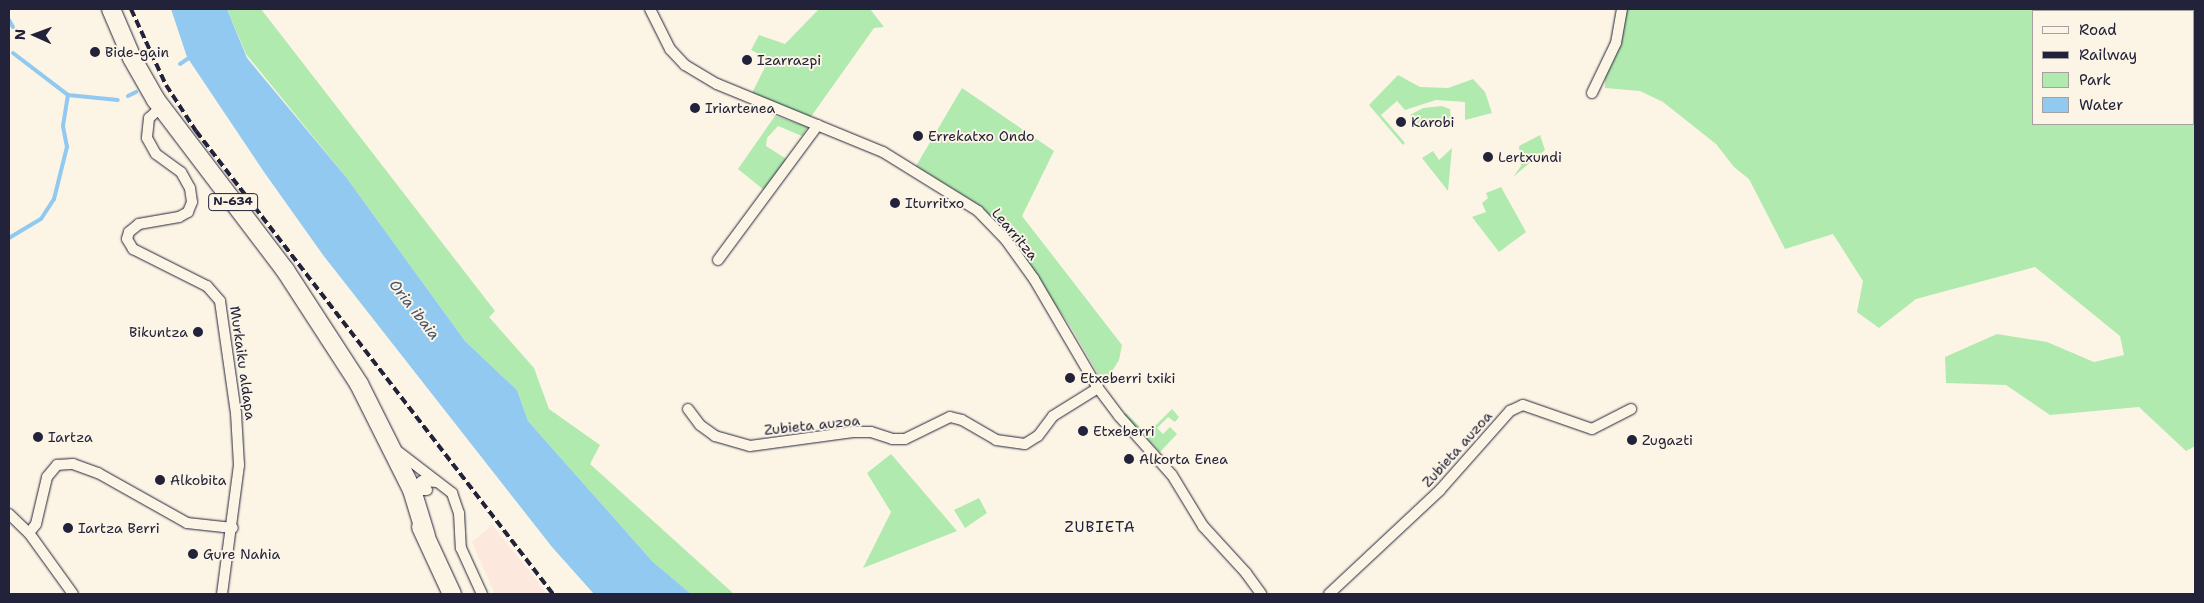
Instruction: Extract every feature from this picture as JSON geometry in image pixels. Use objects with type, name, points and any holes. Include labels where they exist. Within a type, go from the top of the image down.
[{"type":"highway","name":"N-634","points":[[111,9],[132,58],[161,107],[275,256],[318,321],[388,450],[452,594]]},
{"type":"highway","name":"N-634","points":[[388,450],[403,481],[420,490],[415,511]]},
{"type":"street","name":"Learritza","points":[[650,9],[670,49],[685,65],[717,84],[883,152],[978,212],[1006,240],[1034,279],[1098,388],[1119,416],[1172,475],[1203,526],[1246,572],[1260,594]]},
{"type":"street","points":[[1592,93],[1616,42],[1622,9]]},
{"type":"street","name":"Murkaiku aldapa","points":[[161,107],[149,118],[147,138],[156,154],[181,172],[190,188],[192,202],[188,212],[179,217],[139,224],[129,232],[128,243],[141,255],[207,286],[220,301],[238,431],[239,465],[233,528],[222,594]]},
{"type":"street","points":[[718,260],[818,125]]},
{"type":"street","name":"Zubieta auzoa","points":[[688,409],[700,425],[715,436],[750,446],[853,432],[904,439],[950,417],[962,420],[996,440],[1025,444],[1038,436],[1053,416],[1098,388]]},
{"type":"street","name":"Zubieta auzoa","points":[[1329,594],[1440,490],[1510,411],[1523,405],[1529,406],[1592,429],[1631,409]]},
{"type":"street","points":[[388,450],[443,485],[456,500],[461,548],[482,594]]},
{"type":"street","points":[[30,533],[36,524],[47,477],[57,465],[73,464],[98,473],[187,523],[233,528]]},
{"type":"street","points":[[422,481],[443,485],[420,490],[422,481]]},
{"type":"street","points":[[9,514],[30,533],[73,594]]},
{"type":"shaded area","points":[[492,525],[547,594],[495,594],[472,542]]},
{"type":"green space","points":[[227,9],[261,9],[495,311],[489,317],[534,368],[549,409],[600,445],[590,464],[734,594],[691,594],[653,562],[528,421],[517,390],[465,341],[346,177],[246,54]]},
{"type":"green space","points":[[819,9],[870,9],[884,27],[874,28],[810,118],[752,93],[769,59],[751,50],[759,35],[785,44]]},
{"type":"green space","points":[[1627,9],[2195,9],[2195,446],[2186,451],[2139,407],[2050,415],[2006,385],[1946,383],[1945,357],[1997,334],[2047,342],[2094,362],[2124,355],[2120,336],[2035,267],[1916,299],[1879,328],[1857,312],[1863,281],[1833,234],[1785,249],[1749,179],[1734,167],[1716,144],[1663,102],[1640,91],[1605,88],[1605,76],[1621,44]]},
{"type":"green space","points":[[1398,75],[1420,87],[1448,88],[1473,79],[1485,92],[1492,113],[1465,120],[1465,102],[1436,100],[1405,110],[1397,101],[1381,115],[1405,143],[1403,145],[1369,105]]},
{"type":"green space","points":[[962,88],[1054,151],[1022,216],[1122,345],[1119,360],[1104,384],[1071,327],[1003,230],[979,205],[916,166]]},
{"type":"green space","points":[[1442,106],[1450,109],[1451,119],[1422,128],[1410,115],[1423,108]]},
{"type":"green space","points":[[775,116],[808,127],[802,136],[778,126],[767,138],[766,146],[788,160],[764,190],[738,169]]},
{"type":"green space","points":[[1540,135],[1545,150],[1513,177],[1521,166],[1519,146]]},
{"type":"green space","points":[[1452,148],[1448,191],[1422,158],[1433,151],[1439,160]]},
{"type":"green space","points":[[1501,187],[1526,232],[1499,252],[1472,217],[1486,212],[1482,203],[1488,198],[1486,193]]},
{"type":"green space","points":[[1172,409],[1179,417],[1175,422],[1168,417],[1157,428],[1163,434],[1170,427],[1177,434],[1160,452],[1123,415],[1126,413],[1147,434]]},
{"type":"green space","points":[[891,454],[957,531],[863,568],[891,512],[867,473]]},
{"type":"green space","points":[[979,498],[987,513],[965,528],[954,510]]},
{"type":"water","name":"Oria ibaia","points":[[171,9],[227,9],[247,58],[346,177],[465,341],[517,390],[528,421],[653,562],[691,594],[594,594],[552,547],[323,255],[264,172],[187,57]]},
{"type":"waterway","points":[[9,20],[13,27]]},
{"type":"waterway","points":[[13,53],[68,95],[118,100]]},
{"type":"waterway","points":[[180,64],[192,56]]},
{"type":"waterway","points":[[128,96],[136,92]]},
{"type":"waterway","points":[[9,238],[41,219],[54,199],[67,147],[63,126],[68,95]]},
{"type":"railway","points":[[131,9],[166,85],[196,131],[553,594]]},
{"type":"place","name":"Bide-gain","points":[[95,52]]},
{"type":"place","name":"Izarrazpi","points":[[747,60]]},
{"type":"place","name":"Iriartenea","points":[[695,108]]},
{"type":"place","name":"Karobi","points":[[1401,122]]},
{"type":"place","name":"Errekatxo Ondo","points":[[918,136]]},
{"type":"place","name":"Lertxundi","points":[[1488,157]]},
{"type":"place","name":"Iturritxo","points":[[895,203]]},
{"type":"place","name":"Bikuntza","points":[[198,332]]},
{"type":"place","name":"Etxeberri txiki","points":[[1070,378]]},
{"type":"place","name":"Etxeberri","points":[[1083,431]]},
{"type":"place","name":"Iartza","points":[[38,437]]},
{"type":"place","name":"Zugazti","points":[[1632,440]]},
{"type":"place","name":"Alkorta Enea","points":[[1129,459]]},
{"type":"place","name":"Alkobita","points":[[160,480]]},
{"type":"place","name":"Iartza Berri","points":[[68,528]]},
{"type":"place","name":"Gure Nahia","points":[[193,554]]},
{"type":"district","name":"ZUBIETA","points":[[1100,528]]}]
